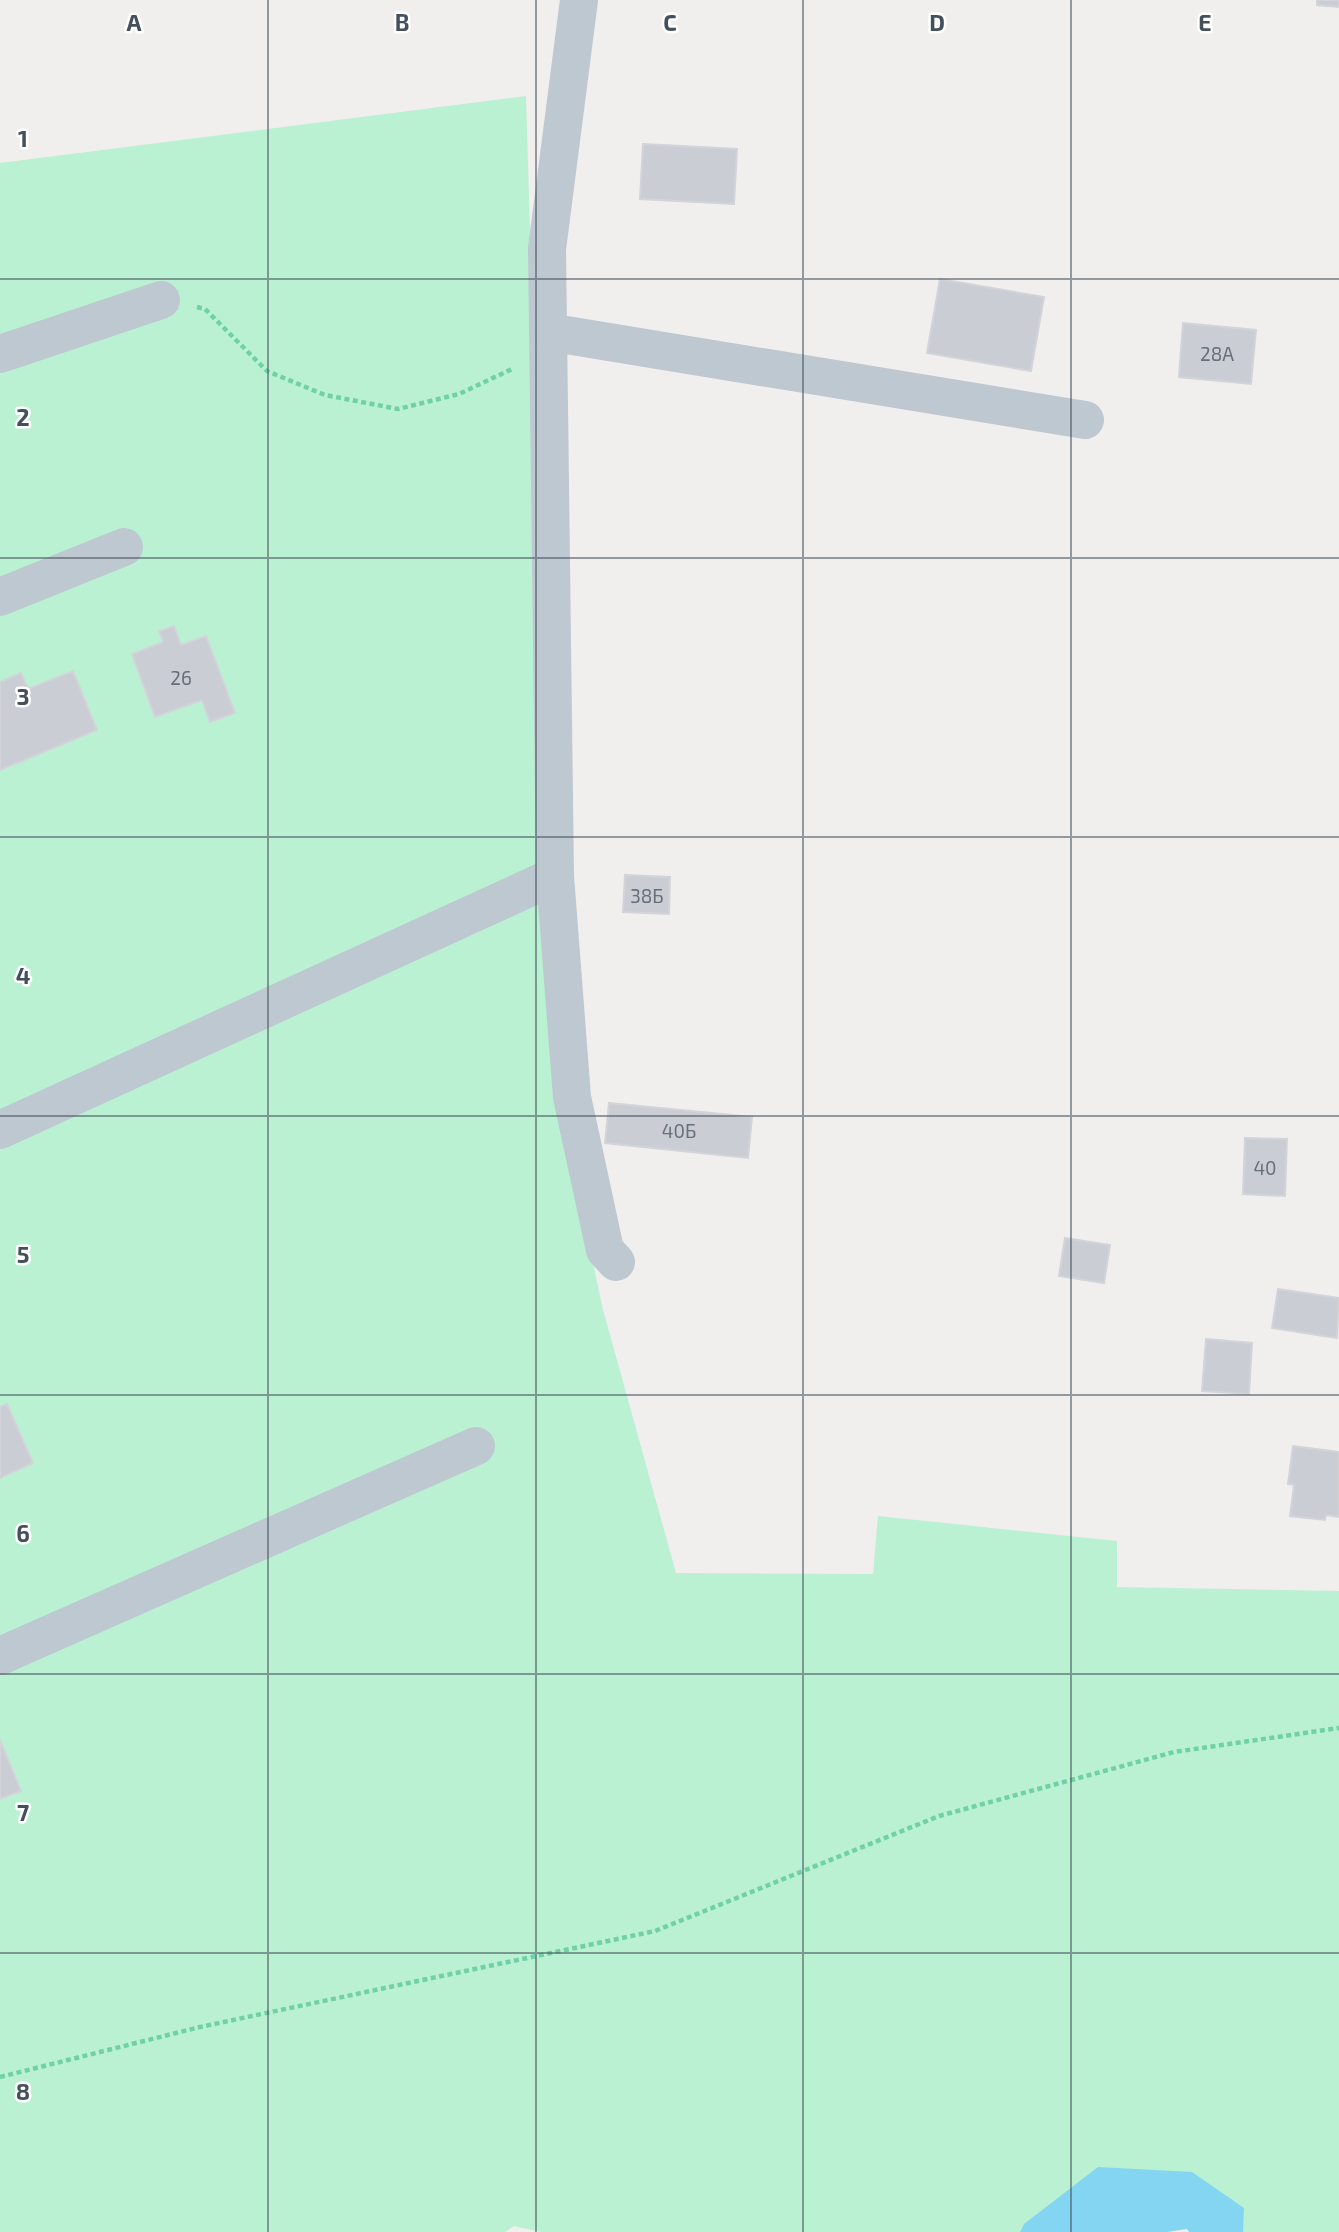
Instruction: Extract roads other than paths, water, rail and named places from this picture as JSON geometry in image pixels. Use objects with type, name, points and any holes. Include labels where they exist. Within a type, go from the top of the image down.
[{"type":"street","points":[[579,0],[547,249],[555,876],[572,1097],[605,1250],[616,1262]]},
{"type":"street","points":[[0,354],[162,300]]},
{"type":"street","points":[[548,343],[1085,420]]},
{"type":"street","points":[[0,597],[124,547]]},
{"type":"street","points":[[0,1130],[555,876]]},
{"type":"street","points":[[0,1656],[476,1446]]},
{"type":"water","points":[[1098,2167],[1192,2172],[1244,2208],[1243,2232],[1189,2232],[1187,2229],[1167,2232],[1020,2232],[1024,2224]]}]
